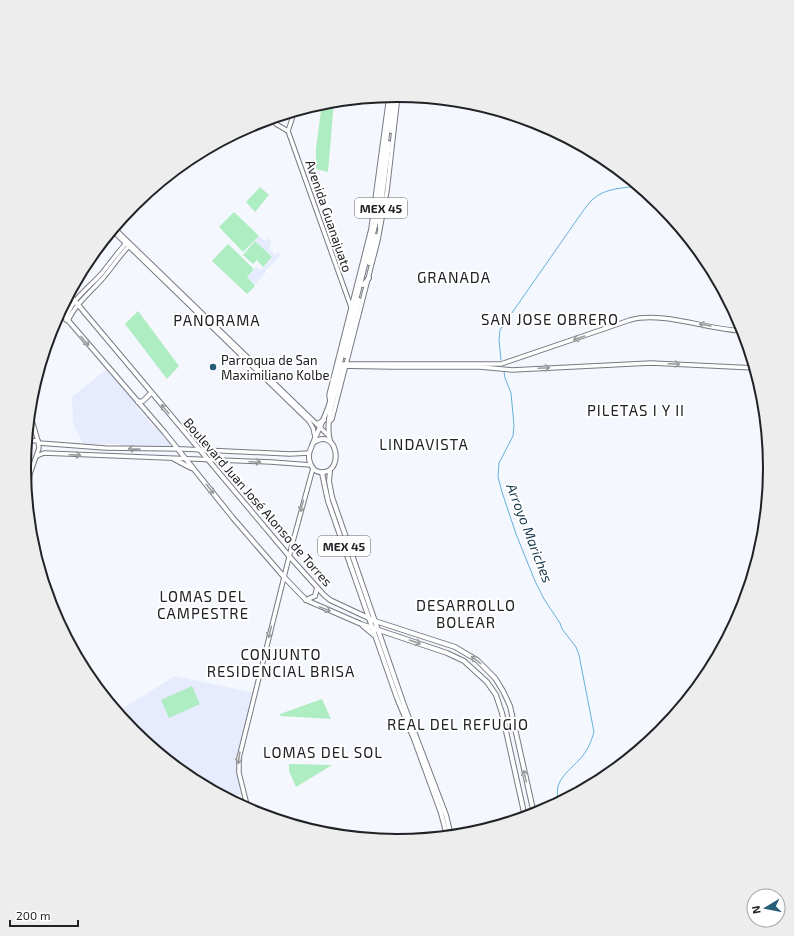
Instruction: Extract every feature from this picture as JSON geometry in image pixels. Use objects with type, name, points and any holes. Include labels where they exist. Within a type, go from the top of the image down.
[{"type":"main road","name":"MEX 45","points":[[330,441],[329,422],[353,313],[375,226],[390,102]]},
{"type":"main road","name":"MEX 45","points":[[314,440],[324,420],[342,365],[374,243],[379,220],[394,102]]},
{"type":"main road","points":[[393,109],[395,120]]},
{"type":"main road","points":[[379,220],[380,227]]},
{"type":"main road","points":[[373,221],[375,226]]},
{"type":"main road","points":[[363,285],[368,278]]},
{"type":"main road","name":"Boulevard Juan José Alonso de Torres","points":[[72,300],[289,556],[317,588],[330,600],[369,618],[463,651],[477,660],[491,673],[503,691],[510,706],[533,808]]},
{"type":"main road","name":"Boulevard Juan José Alonso de Torres","points":[[64,317],[138,402],[284,577],[306,600],[362,624],[447,653],[464,661],[481,676],[492,689],[498,700],[524,811]]},
{"type":"main road","points":[[138,402],[144,400],[151,393]]},
{"type":"main road","points":[[317,424],[324,420]]},
{"type":"main road","points":[[321,439],[330,441],[336,455],[334,465],[330,471],[322,472],[312,467],[309,453],[314,440],[321,439]]},
{"type":"main road","points":[[174,459],[193,469]]},
{"type":"main road","name":"MEX 45","points":[[330,471],[329,481],[332,496],[404,705],[446,815],[450,830]]},
{"type":"main road","name":"MEX 45","points":[[322,472],[328,501],[403,714],[414,738],[441,813],[446,831]]},
{"type":"main road","points":[[306,600],[315,596],[317,588]]},
{"type":"main road","points":[[359,613],[365,606]]},
{"type":"main road","points":[[362,624],[375,636]]},
{"type":"main road","points":[[383,644],[388,633]]},
{"type":"street","points":[[342,365],[357,324],[378,240],[387,191],[397,102]]},
{"type":"street","points":[[275,123],[288,131],[293,117]]},
{"type":"street","points":[[279,126],[286,125],[292,121]]},
{"type":"street","name":"Avenida Guanajuato","points":[[288,131],[357,324]]},
{"type":"street","points":[[342,365],[351,308],[373,221],[382,168]]},
{"type":"street","points":[[117,233],[309,421],[313,428],[314,440]]},
{"type":"street","points":[[67,321],[75,305],[104,277],[128,244]]},
{"type":"street","points":[[128,244],[329,436]]},
{"type":"street","points":[[342,365],[473,367],[499,365],[630,320],[642,318],[673,320],[736,331]]},
{"type":"street","points":[[509,362],[508,366],[510,370]]},
{"type":"street","points":[[499,365],[510,370],[651,363],[749,368]]},
{"type":"street","points":[[31,471],[37,456],[39,442],[33,427]]},
{"type":"street","points":[[32,441],[105,448],[177,449],[290,454],[309,453]]},
{"type":"street","points":[[37,456],[44,453],[290,463],[312,467],[239,758],[239,773],[246,801]]},
{"type":"shaded area","points":[[259,236],[265,241],[268,238],[271,241],[269,248],[275,255],[278,252],[281,255],[265,271],[266,272],[255,285],[247,277],[256,267],[260,270],[272,258],[254,240]]},
{"type":"shaded area","points":[[107,369],[137,403],[136,406],[145,417],[148,417],[149,421],[154,427],[155,426],[170,446],[83,444],[73,423],[72,397]]},
{"type":"shaded area","points":[[175,676],[255,693],[238,755],[242,793],[235,796],[214,785],[174,758],[138,727],[122,709]]},
{"type":"green space","points":[[333,108],[328,172],[316,169],[316,149],[321,110]]},
{"type":"green space","points":[[260,187],[269,195],[255,212],[246,202]]},
{"type":"green space","points":[[234,212],[259,236],[243,252],[219,227]]},
{"type":"green space","points":[[255,241],[272,257],[263,267],[257,260],[253,264],[243,255]]},
{"type":"green space","points":[[228,244],[254,269],[247,277],[255,286],[247,294],[212,261]]},
{"type":"green space","points":[[138,311],[179,366],[167,379],[125,324]]},
{"type":"green space","points":[[192,686],[200,704],[169,718],[161,700]]},
{"type":"green space","points":[[322,699],[331,719],[280,716],[280,714]]},
{"type":"green space","points":[[289,764],[332,765],[296,787],[289,771]]},
{"type":"waterway","name":"Arroyo Mariches","points":[[501,360],[499,340],[500,330],[587,206],[598,195],[615,189],[631,187]]},
{"type":"waterway","name":"Arroyo Mariches","points":[[504,372],[511,393],[514,425],[513,436],[499,463],[498,477],[516,534],[535,581],[562,629],[576,647],[579,655],[594,732],[584,754],[559,783],[557,789],[557,797]]},
{"type":"place","name":"Parroqua de San Maximiliano Kolbe","points":[[213,367]]},
{"type":"district","name":"GRANADA","points":[[454,277]]},
{"type":"district","name":"SAN JOSE OBRERO","points":[[550,319]]},
{"type":"district","name":"PANORAMA","points":[[217,320]]},
{"type":"district","name":"PILETAS I Y II","points":[[636,410]]},
{"type":"district","name":"LINDAVISTA","points":[[424,444]]},
{"type":"district","name":"LOMAS DEL CAMPESTRE","points":[[203,604]]},
{"type":"district","name":"DESARROLLO BOLEAR","points":[[466,614]]},
{"type":"district","name":"CONJUNTO RESIDENCIAL BRISA","points":[[281,662]]},
{"type":"district","name":"REAL DEL REFUGIO","points":[[458,724]]},
{"type":"district","name":"LOMAS DEL SOL","points":[[323,752]]}]
